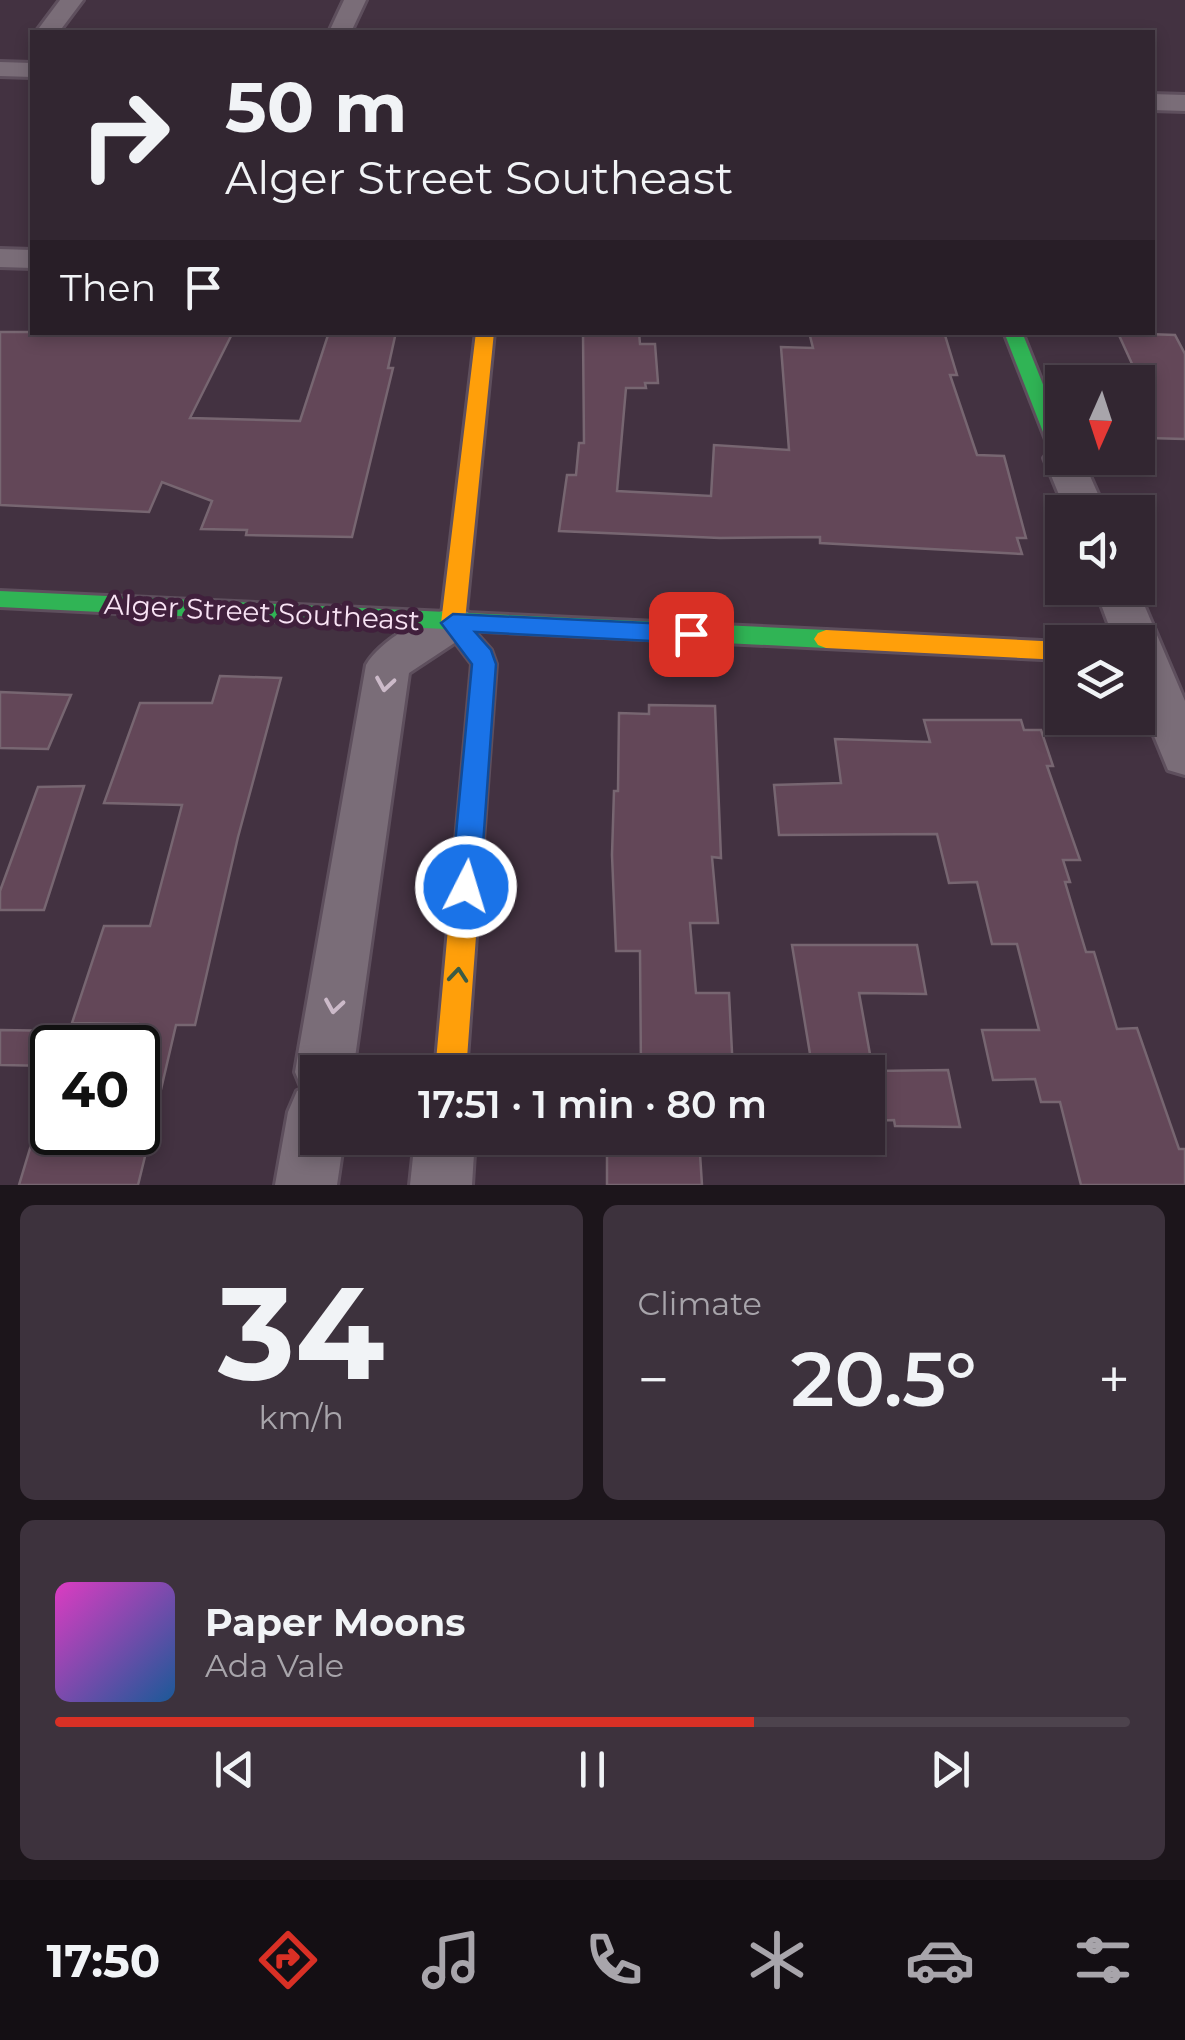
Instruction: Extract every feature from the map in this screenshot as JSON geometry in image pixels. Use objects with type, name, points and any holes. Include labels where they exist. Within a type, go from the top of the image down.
[{"type":"street","points":[[48,30],[72,0]]},
{"type":"street","points":[[341,30],[355,0]]},
{"type":"street","points":[[1155,102],[1185,103]]},
{"type":"street","points":[[0,258],[30,259]]},
{"type":"street","points":[[451,1055],[484,664],[483,656],[453,623],[485,335]]},
{"type":"street","points":[[1014,335],[1045,411]]},
{"type":"street","name":"Alger Street Southeast","points":[[0,599],[1045,650]]},
{"type":"street","points":[[327,1055],[388,665],[453,623]]},
{"type":"street","points":[[1155,671],[1185,756]]},
{"type":"street","points":[[306,1185],[311,1155]]},
{"type":"street","points":[[441,1185],[444,1155]]},
{"type":"building","points":[[0,332],[232,335],[190,418],[300,421],[328,335],[395,335],[388,368],[393,368],[352,537],[246,535],[247,530],[201,529],[212,501],[162,482],[149,512],[0,505]]},
{"type":"building","points":[[583,335],[639,335],[640,344],[655,344],[658,383],[645,383],[646,388],[626,388],[617,491],[711,496],[714,445],[789,450],[781,347],[813,348],[810,335],[945,335],[957,375],[950,375],[977,455],[1004,456],[1026,538],[1017,538],[1022,554],[820,543],[820,537],[720,538],[559,531],[567,475],[576,475],[579,443],[584,443]]},
{"type":"building","points":[[1119,335],[1175,335],[1185,354],[1185,439],[1155,438],[1155,365],[1133,365]]},
{"type":"building","points":[[220,676],[281,678],[238,837],[195,1025],[176,1025],[160,1094],[160,1025],[72,1023],[104,926],[150,926],[182,805],[104,803],[140,703],[212,703]]},
{"type":"building","points":[[0,692],[71,695],[48,749],[0,748]]},
{"type":"building","points":[[649,705],[715,706],[721,858],[712,857],[718,923],[690,923],[696,993],[729,993],[732,1055],[641,1055],[640,951],[616,951],[612,855],[619,713],[649,714]]},
{"type":"building","points":[[924,720],[1021,720],[1024,730],[1041,730],[1053,766],[1047,766],[1080,860],[1063,860],[1070,882],[1065,882],[1086,952],[1094,952],[1117,1029],[1137,1028],[1179,1149],[1185,1149],[1185,1185],[1081,1185],[1060,1102],[1041,1102],[1035,1079],[993,1080],[982,1030],[1039,1030],[1017,944],[992,944],[977,882],[949,883],[937,834],[779,835],[774,785],[841,783],[835,739],[930,742]]},
{"type":"building","points":[[84,786],[44,910],[0,910],[0,891],[38,787]]},
{"type":"building","points":[[792,945],[917,945],[926,994],[859,993],[870,1055],[810,1055]]},
{"type":"building","points":[[0,1030],[30,1030],[30,1066],[0,1065]]},
{"type":"building","points":[[948,1070],[960,1127],[895,1126],[894,1120],[885,1120],[885,1071]]},
{"type":"building","points":[[30,1149],[30,1155],[145,1155],[138,1185],[19,1185]]},
{"type":"building","points":[[607,1155],[700,1155],[702,1185],[607,1185]]},
{"type":"traffic: fast","points":[[1014,335],[1045,412]]},
{"type":"traffic: fast","points":[[0,599],[826,639]]},
{"type":"traffic: slow","points":[[451,1055],[484,664],[483,656],[453,623],[485,335]]},
{"type":"traffic: slow","points":[[826,639],[1045,650]]},
{"type":"route","points":[[466,887],[484,664],[483,656],[453,623],[691,634]]}]
